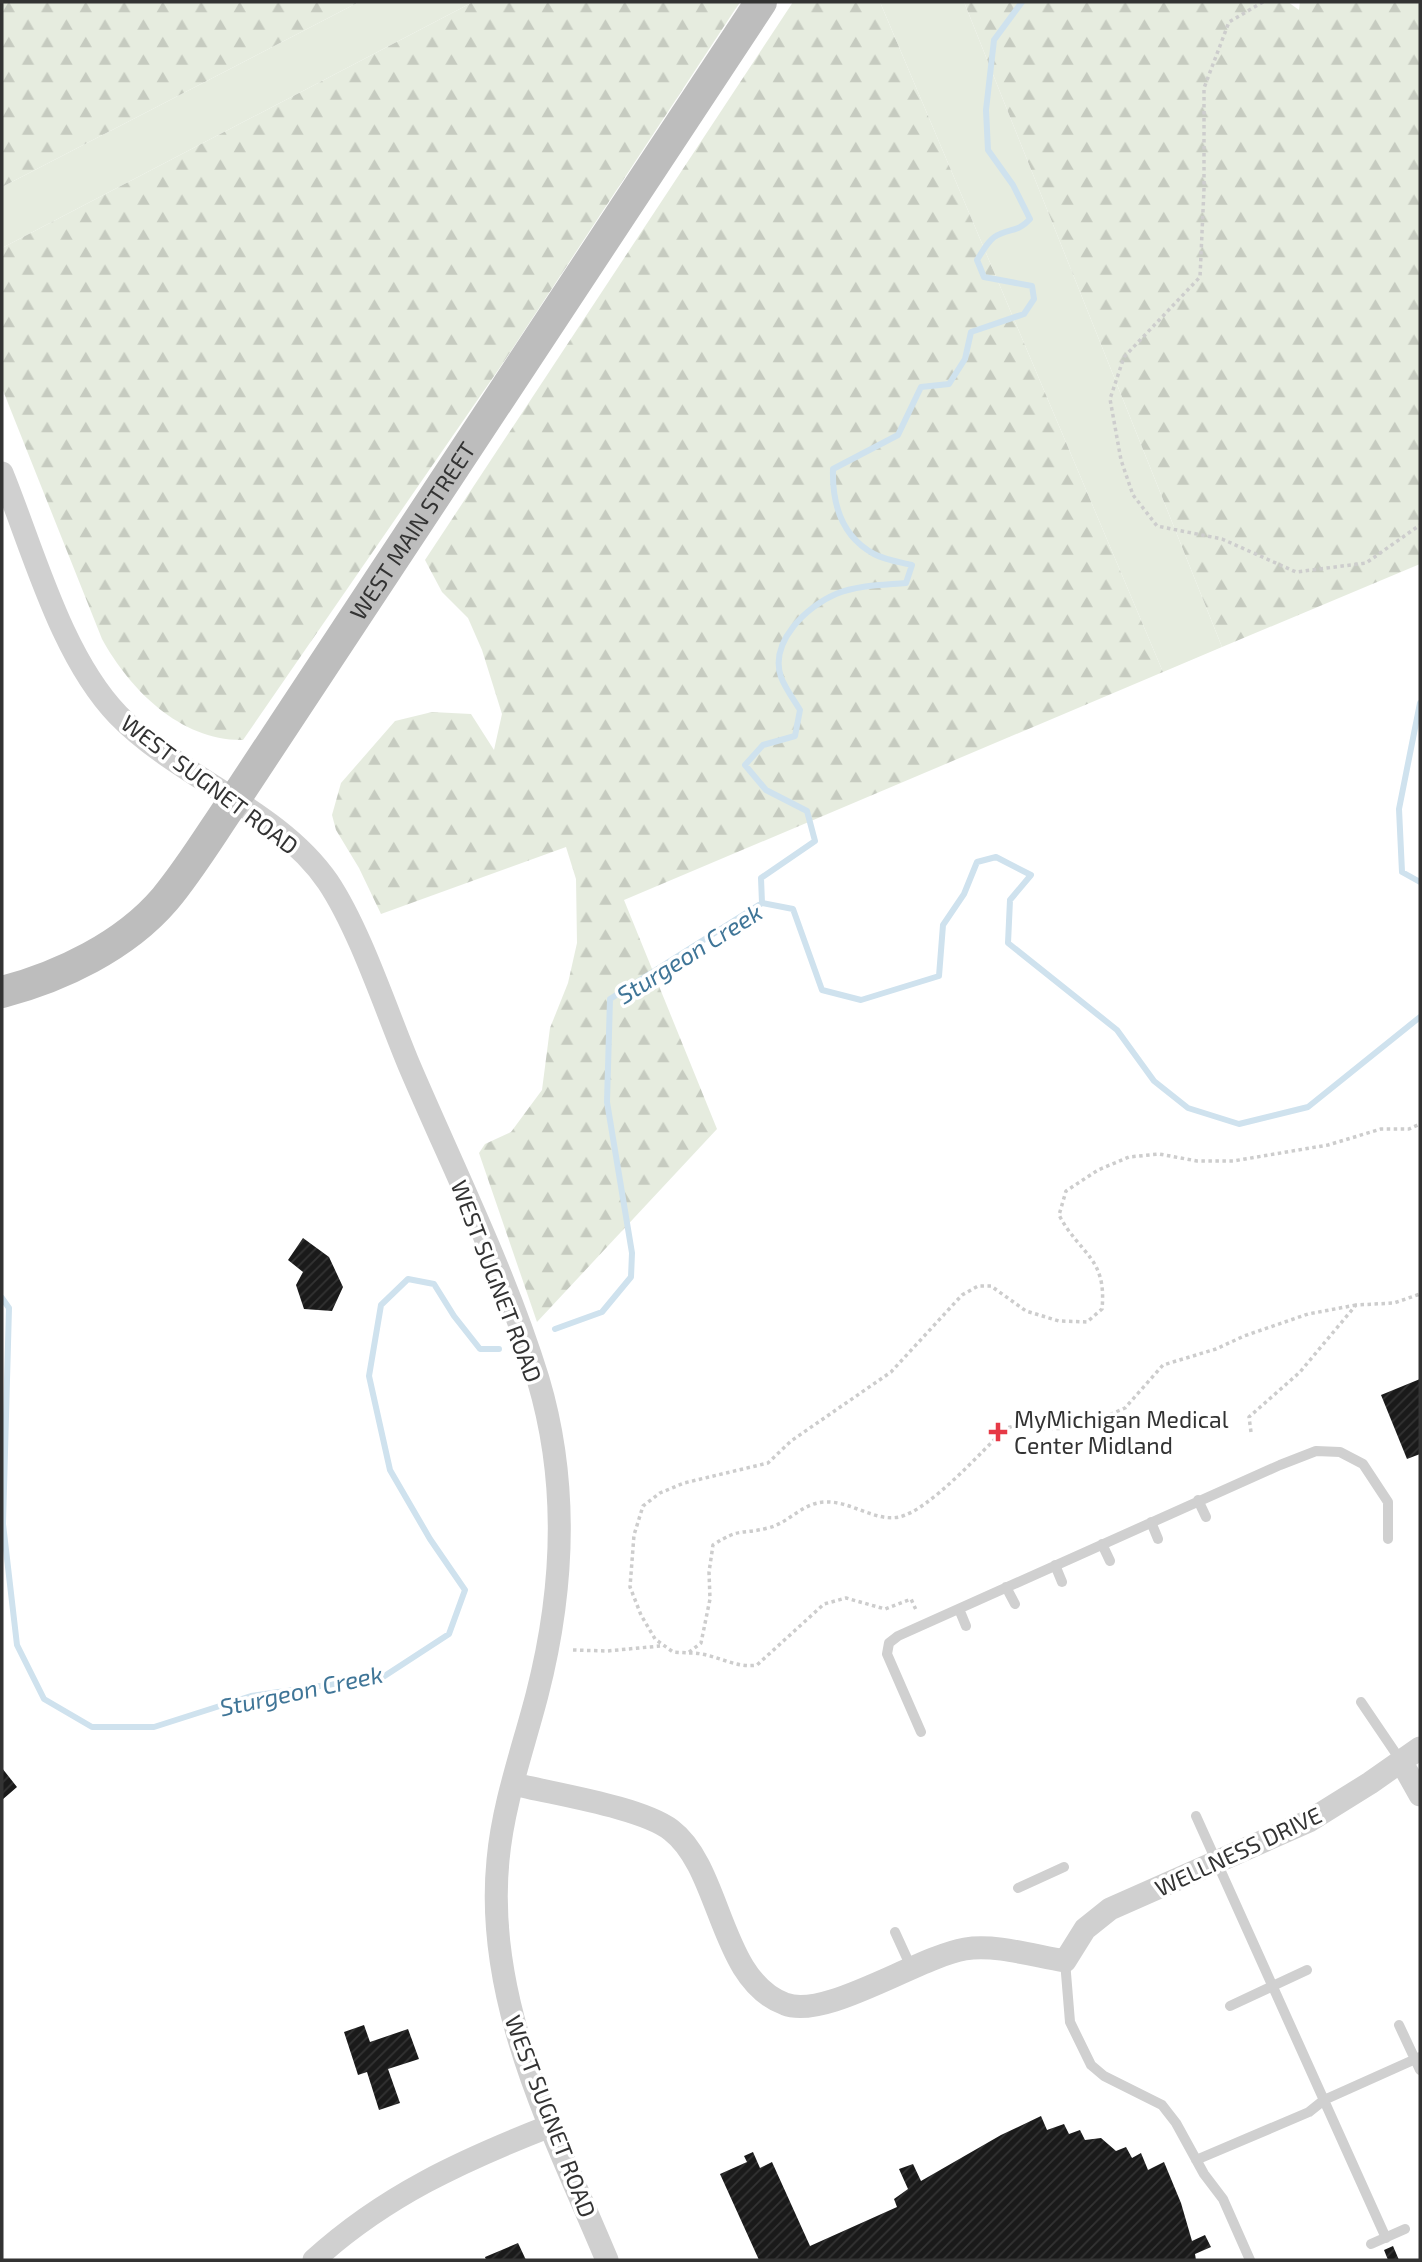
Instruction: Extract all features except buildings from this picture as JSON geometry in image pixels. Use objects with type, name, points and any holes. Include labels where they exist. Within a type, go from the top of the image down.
[{"type":"street","name":"WEST MAIN STREET","points":[[2,992],[46,978],[81,962],[139,923],[164,900],[233,802],[761,2]]},
{"type":"street","name":"WEST SUGNET ROAD","points":[[2,473],[75,656],[116,714],[179,767],[290,841],[327,882],[355,938],[499,1278],[537,1379],[552,1436],[561,1498],[560,1548],[552,1619],[541,1676],[498,1859],[498,1934],[506,1994],[518,2041],[550,2126],[607,2260]]},
{"type":"street","name":"WELLNESS DRIVE","points":[[1065,1961],[1073,1944],[1097,1918],[1309,1821],[1420,1748]]},
{"type":"street","points":[[1401,1761],[1420,1795]]},
{"type":"street","points":[[514,1784],[623,1811],[659,1822],[671,1830],[689,1848],[746,1969],[770,1996],[785,2005],[802,2007],[826,2003],[943,1954],[969,1948],[1065,1961]]},
{"type":"street","points":[[314,2260],[338,2238],[383,2206],[443,2170],[550,2126]]},
{"type":"lane","points":[[921,1732],[887,1654],[889,1643],[898,1636],[1198,1500],[1316,1451],[1340,1452],[1363,1464],[1388,1502],[1388,1539]]},
{"type":"lane","points":[[1198,1500],[1206,1517]]},
{"type":"lane","points":[[1151,1522],[1158,1539]]},
{"type":"lane","points":[[1102,1544],[1110,1561]]},
{"type":"lane","points":[[1055,1565],[1062,1582]]},
{"type":"lane","points":[[1006,1587],[1015,1604]]},
{"type":"lane","points":[[959,1609],[966,1626]]},
{"type":"lane","points":[[1361,1702],[1401,1761]]},
{"type":"lane","points":[[1196,1816],[1386,2238]]},
{"type":"lane","points":[[1018,1888],[1065,1867]]},
{"type":"lane","points":[[895,1931],[911,1967]]},
{"type":"lane","points":[[1065,1961],[1070,2022],[1091,2065],[1104,2076],[1162,2105],[1223,2199],[1250,2260]]},
{"type":"lane","points":[[1230,2006],[1307,1970]]},
{"type":"lane","points":[[1399,2025],[1418,2058],[1420,2070]]},
{"type":"lane","points":[[1196,2160],[1309,2112],[1324,2100],[1418,2058]]},
{"type":"lane","points":[[1371,2244],[1405,2229]]},
{"type":"path","points":[[1264,2],[1229,22],[1204,88],[1205,189],[1200,276],[1124,357],[1110,399],[1121,460],[1133,495],[1157,526],[1222,539],[1296,572],[1366,563],[1420,525]]},
{"type":"path","points":[[662,1646],[640,1615],[630,1587],[634,1535],[643,1506],[660,1493],[684,1483],[768,1463],[791,1441],[891,1372],[962,1295],[978,1286],[991,1286],[1026,1311],[1059,1321],[1087,1322],[1102,1309],[1105,1284],[1094,1259],[1070,1236],[1059,1215],[1066,1191],[1098,1170],[1129,1157],[1159,1154],[1196,1161],[1233,1160],[1328,1145],[1381,1129],[1409,1129],[1420,1124]]},
{"type":"path","points":[[688,1653],[701,1643],[706,1627],[713,1545],[734,1531],[769,1528],[805,1507],[825,1502],[850,1505],[887,1517],[901,1517],[929,1500],[1006,1428],[1023,1424],[1047,1429],[1071,1428],[1100,1419],[1125,1408],[1163,1365],[1216,1349],[1244,1336],[1308,1314],[1356,1305],[1394,1303],[1420,1294]]},
{"type":"path","points":[[1251,1432],[1249,1417],[1300,1372],[1356,1305]]},
{"type":"path","points":[[573,1650],[607,1651],[650,1644],[673,1652],[703,1652],[744,1667],[757,1665],[824,1604],[846,1598],[885,1609],[911,1599],[917,1612]]},
{"type":"green space","points":[[2,2],[359,2],[2,187]]},
{"type":"green space","points":[[359,2],[473,2],[2,248],[2,187]]},
{"type":"green space","points":[[473,2],[740,2],[503,363],[243,740],[220,738],[199,732],[179,722],[143,694],[102,639],[2,388],[2,248]]},
{"type":"green space","points":[[793,2],[880,2],[1163,672],[624,900],[717,1129],[537,1322],[479,1153],[485,1144],[511,1132],[542,1090],[550,1028],[568,983],[577,943],[576,879],[566,847],[381,914],[359,868],[336,830],[332,815],[341,783],[395,721],[432,712],[471,714],[494,750],[502,714],[482,650],[468,618],[442,592],[425,560]]},
{"type":"green space","points":[[880,2],[964,2],[1222,647],[1163,672]]},
{"type":"green space","points":[[964,2],[1288,2],[1299,10],[1300,2],[1420,2],[1420,564],[1222,647]]},
{"type":"waterway","points":[[762,903],[761,878],[815,841],[807,811],[766,790],[745,765],[763,745],[795,736],[800,710],[781,677],[779,664],[785,639],[803,616],[825,600],[853,589],[906,583],[912,565],[878,556],[854,538],[846,528],[837,507],[833,469],[898,435],[921,387],[949,384],[965,359],[971,332],[1024,314],[1034,299],[1032,286],[984,277],[977,260],[993,238],[1030,219],[1013,185],[988,150],[986,110],[994,40],[1022,2]]},
{"type":"waterway","name":"Sturgeon Creek","points":[[1420,703],[1399,809],[1402,872],[1420,882]]},
{"type":"waterway","name":"Sturgeon Creek","points":[[555,1329],[602,1312],[631,1277],[632,1253],[607,1102],[610,999],[762,903],[793,909],[822,990],[861,1000],[939,976],[943,925],[964,894],[977,862],[996,857],[1031,875],[1010,900],[1008,943],[1117,1030],[1154,1081],[1188,1108],[1239,1124],[1308,1107],[1420,1017]]},
{"type":"waterway","name":"Sturgeon Creek","points":[[2,1298],[9,1308],[3,1524],[17,1645],[44,1699],[92,1727],[154,1727],[251,1696],[383,1677],[449,1634],[465,1590],[430,1539],[390,1470],[369,1376],[381,1305],[408,1279],[434,1284],[454,1316],[480,1349],[499,1349]]},
{"type":"place","name":"MyMichigan Medical Center Midland","points":[[998,1432]]}]
